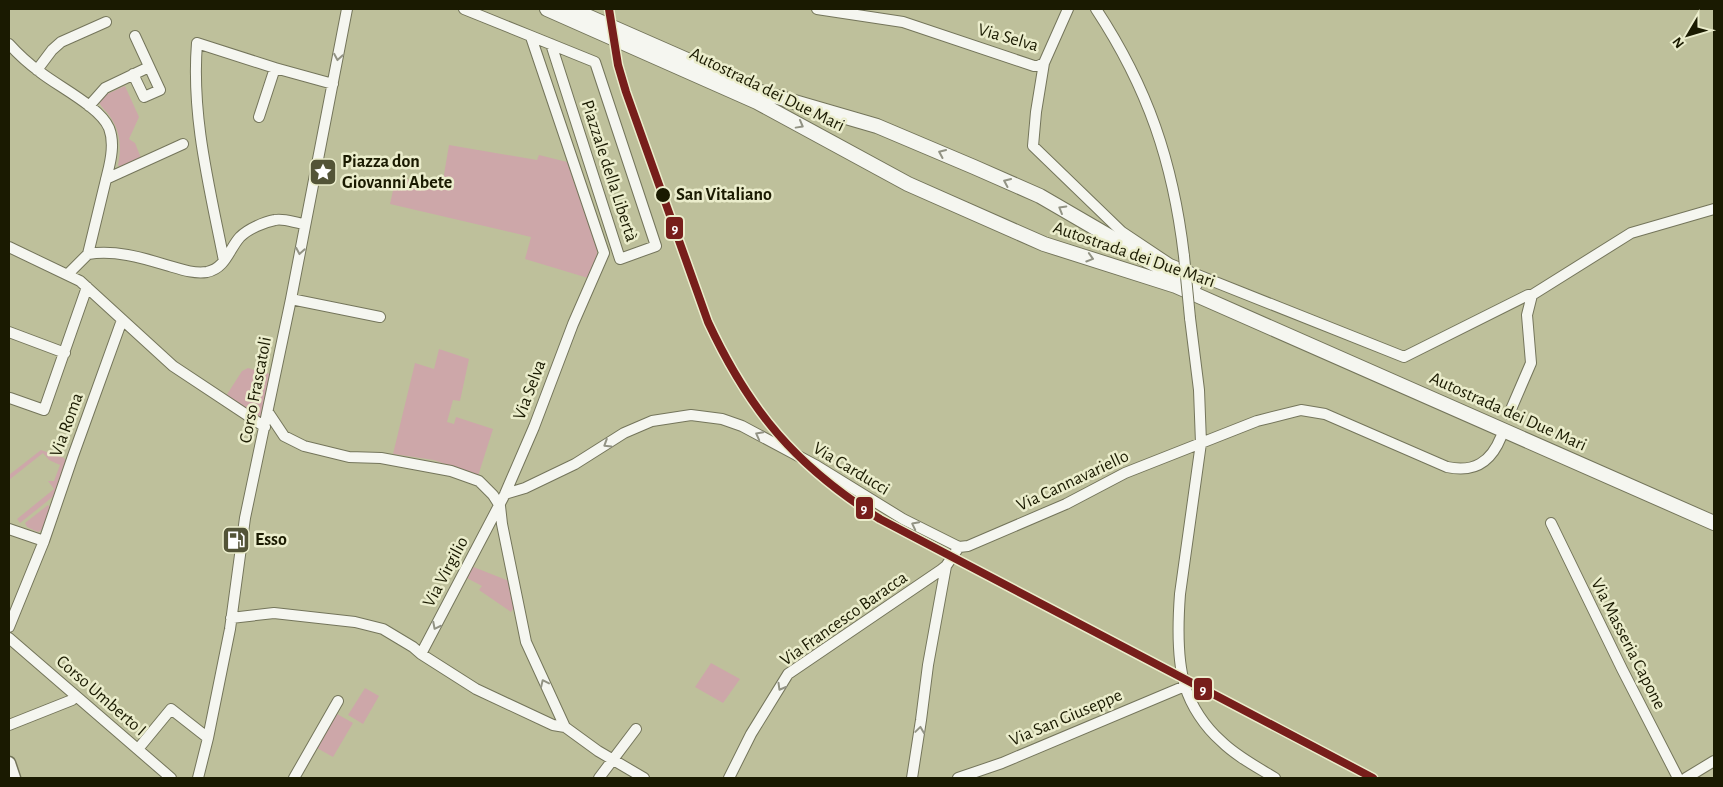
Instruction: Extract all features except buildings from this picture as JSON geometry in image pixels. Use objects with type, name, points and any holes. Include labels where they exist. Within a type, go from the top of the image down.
[{"type":"highway","name":"Autostrada dei Due Mari","points":[[547,9],[757,102],[908,184],[1044,244],[1176,286],[1714,523]]},
{"type":"highway","name":"Autostrada dei Due Mari","points":[[571,9],[760,92],[877,126],[991,174],[1040,196],[1148,261],[1195,284],[1714,514]]},
{"type":"main road","points":[[9,763],[14,778]]},
{"type":"street","name":"Corso Frascatoli","points":[[198,778],[208,738],[231,618],[245,518],[269,411],[347,9]]},
{"type":"street","points":[[464,9],[551,44]]},
{"type":"street","name":"Via Selva","points":[[817,9],[903,22],[1034,66],[1044,63],[1068,9]]},
{"type":"street","points":[[1096,9],[1122,51],[1154,120],[1164,151],[1176,201],[1184,256],[1199,390],[1201,443],[1178,619],[1185,686],[1202,718],[1220,740],[1230,749],[1275,778]]},
{"type":"street","points":[[37,70],[52,50],[61,42],[106,22]]},
{"type":"street","points":[[133,74],[144,97],[160,90],[135,36]]},
{"type":"street","name":"Via Selva","points":[[500,506],[534,427],[573,324],[604,253],[531,37]]},
{"type":"street","points":[[224,261],[206,173],[199,124],[196,79],[197,43],[333,84]]},
{"type":"street","points":[[9,44],[37,70],[101,116],[112,140],[112,153],[88,254],[68,274]]},
{"type":"street","name":"Piazzale della Libertà","points":[[551,44],[594,62],[656,246],[620,258],[551,44]]},
{"type":"street","points":[[1044,63],[1033,146],[1122,232],[1170,264],[1404,357],[1528,295],[1532,295],[1630,233],[1714,209]]},
{"type":"street","points":[[89,106],[105,88],[149,67]]},
{"type":"street","points":[[259,117],[275,68]]},
{"type":"street","points":[[106,179],[183,144]]},
{"type":"street","points":[[88,254],[103,252],[121,254],[197,272],[213,270],[224,261],[241,236],[248,231],[276,220],[305,224]]},
{"type":"street","points":[[9,247],[68,274],[87,287],[173,366],[265,428]]},
{"type":"street","points":[[10,398],[44,410],[87,287]]},
{"type":"street","points":[[1509,414],[1531,363],[1527,315],[1532,295]]},
{"type":"street","points":[[291,299],[380,317]]},
{"type":"street","name":"Via Roma","points":[[9,627],[44,541],[72,456],[122,320]]},
{"type":"street","points":[[9,332],[65,353]]},
{"type":"street","name":"Via Cannavariello","points":[[959,547],[968,546],[1082,496],[1125,473],[1257,420],[1300,410],[1325,414],[1447,467],[1457,469],[1475,467],[1486,460],[1494,450],[1500,437]]},
{"type":"street","points":[[269,411],[284,436],[304,446],[349,457],[381,458],[451,471],[479,481],[493,495],[500,506],[526,642],[565,727]]},
{"type":"street","name":"Via Carducci","points":[[505,494],[525,488],[575,464],[624,434],[652,421],[691,415],[722,419],[742,426],[817,466],[903,519],[959,547]]},
{"type":"street","name":"Via Virgilio","points":[[421,654],[500,506]]},
{"type":"street","name":"Via Masseria Capone","points":[[1551,523],[1609,644],[1678,778]]},
{"type":"street","points":[[9,529],[44,541]]},
{"type":"street","name":"Via Francesco Baracca","points":[[729,778],[751,734],[788,674],[946,566],[959,547]]},
{"type":"street","points":[[912,778],[928,665],[946,566]]},
{"type":"street","points":[[231,618],[274,613],[355,622],[383,629],[462,681],[492,698],[553,725],[565,727],[598,751],[644,778]]},
{"type":"street","name":"Corso Umberto I","points":[[9,638],[171,778]]},
{"type":"street","name":"Via San Giuseppe","points":[[958,778],[1002,763],[1185,686]]},
{"type":"street","points":[[9,725],[72,700],[76,696]]},
{"type":"street","points":[[294,778],[338,701]]},
{"type":"street","points":[[138,749],[172,709],[208,738]]},
{"type":"street","points":[[599,778],[636,729]]},
{"type":"street","points":[[1686,778],[1714,761]]},
{"type":"shaded area","points":[[125,86],[139,117],[129,139],[135,143],[141,158],[120,167],[118,165],[120,145],[118,133],[113,121],[99,102],[105,95]]},
{"type":"shaded area","points":[[449,145],[537,160],[539,155],[567,162],[597,247],[597,259],[588,278],[525,259],[531,237],[390,204],[396,177],[442,186]]},
{"type":"shaded area","points":[[439,349],[469,359],[460,401],[453,400],[447,422],[454,424],[456,417],[493,429],[478,476],[434,460],[393,454],[415,363],[434,369]]},
{"type":"shaded area","points":[[248,368],[270,374],[264,412],[259,419],[226,396],[242,371]]},
{"type":"shaded area","points":[[41,450],[64,458],[66,461],[55,495],[20,523],[17,519],[54,489],[48,481],[54,481],[60,465],[49,460],[43,453],[9,480],[9,475]]},
{"type":"shaded area","points":[[48,505],[50,507],[42,530],[38,532],[27,527],[25,523]]},
{"type":"shaded area","points":[[471,566],[509,581],[515,606],[511,612],[479,590],[482,586],[463,576]]},
{"type":"shaded area","points":[[711,663],[740,679],[723,703],[695,687]]},
{"type":"shaded area","points":[[365,688],[379,696],[363,724],[348,715]]},
{"type":"shaded area","points":[[337,714],[353,723],[333,757],[317,748]]},
{"type":"transit line","name":"9","points":[[609,9],[618,65],[626,92],[708,322],[724,354],[759,410],[800,457],[824,479],[880,519],[1373,778]]},
{"type":"place","name":"Piazza don Giovanni Abete","points":[[323,172]]},
{"type":"place","name":"San Vitaliano","points":[[663,195]]},
{"type":"place","name":"Esso","points":[[236,540]]}]
